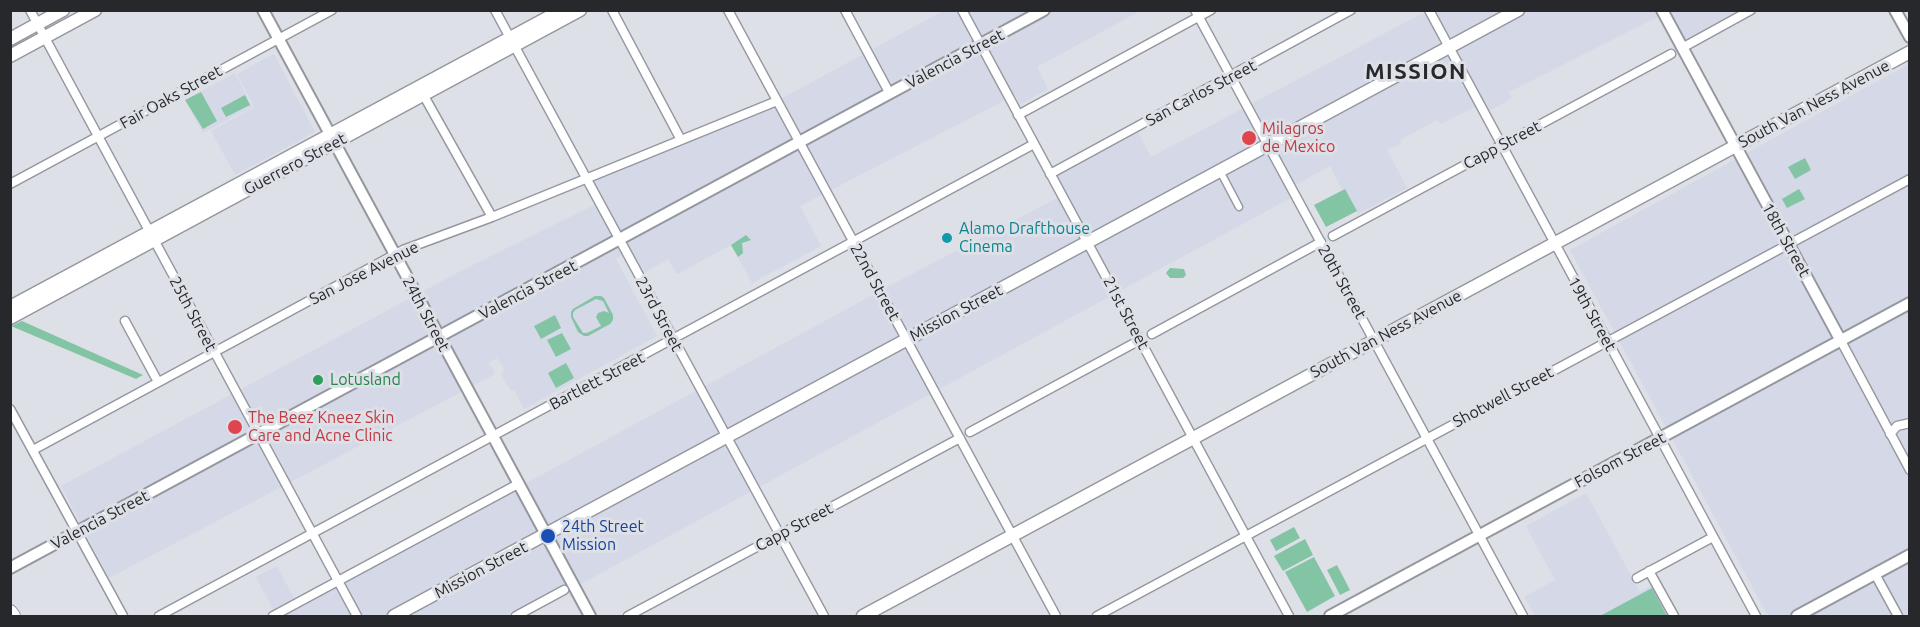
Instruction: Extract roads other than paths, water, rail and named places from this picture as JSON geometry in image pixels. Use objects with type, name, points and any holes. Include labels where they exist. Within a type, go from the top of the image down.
[{"type":"main road","points":[[10,39],[63,10]]},
{"type":"main road","points":[[10,56],[95,10]]},
{"type":"main road","name":"Guerrero Street","points":[[332,139],[424,96],[562,10]]},
{"type":"main road","name":"Guerrero Street","points":[[10,318],[152,236],[512,42],[580,10]]},
{"type":"main road","name":"Mission Street","points":[[394,616],[1518,10]]},
{"type":"main road","name":"South Van Ness Avenue","points":[[863,616],[1910,52]]},
{"type":"main road","name":"Guerrero Street","points":[[10,307],[152,236]]},
{"type":"main road","points":[[10,612],[12,616]]},
{"type":"street","name":"25th Street","points":[[30,10],[357,616]]},
{"type":"street","name":"24th Street","points":[[263,10],[590,616]]},
{"type":"street","name":"Fair Oaks Street","points":[[10,184],[332,10]]},
{"type":"street","name":"23rd Street","points":[[495,10],[824,616]]},
{"type":"street","points":[[612,10],[681,140]]},
{"type":"street","name":"22nd Street","points":[[728,10],[1056,616]]},
{"type":"street","points":[[845,10],[890,94]]},
{"type":"street","name":"21st Street","points":[[962,10],[1289,616]]},
{"type":"street","name":"Valencia Street","points":[[10,568],[1044,10]]},
{"type":"street","points":[[1018,115],[1197,14],[1210,10]]},
{"type":"street","name":"San Carlos Street","points":[[1050,174],[1351,10]]},
{"type":"street","name":"19th Street","points":[[1429,10],[1756,616]]},
{"type":"street","name":"18th Street","points":[[1662,10],[1910,470]]},
{"type":"street","points":[[1682,48],[1751,10]]},
{"type":"street","points":[[1895,10],[1910,37]]},
{"type":"street","name":"20th Street","points":[[1197,14],[1523,616]]},
{"type":"street","name":"Capp Street","points":[[1333,236],[1671,54]]},
{"type":"street","points":[[424,96],[492,217]]},
{"type":"street","name":"San Jose Avenue","points":[[33,450],[394,254],[492,217],[777,101]]},
{"type":"street","name":"Bartlett Street","points":[[159,616],[1034,144]]},
{"type":"street","points":[[1220,171],[1239,207]]},
{"type":"street","name":"Shotwell Street","points":[[1097,616],[1910,179]]},
{"type":"street","points":[[1152,334],[1321,243]]},
{"type":"street","name":"Folsom Street","points":[[1330,616],[1910,303]]},
{"type":"street","points":[[125,321],[158,382]]},
{"type":"street","points":[[970,432],[1140,340]]},
{"type":"street","points":[[10,409],[123,616]]},
{"type":"street","points":[[1890,434],[1897,426],[1910,423]]},
{"type":"street","name":"Capp Street","points":[[628,616],[960,438]]},
{"type":"street","points":[[273,616],[518,484]]},
{"type":"street","points":[[1637,578],[1713,537]]},
{"type":"street","points":[[1797,616],[1910,555]]},
{"type":"street","points":[[1649,571],[1674,616]]},
{"type":"street","points":[[1875,574],[1898,616]]},
{"type":"street","points":[[516,616],[564,591]]},
{"type":"place","name":"Milagros de Mexico","points":[[1249,138]]},
{"type":"place","name":"Alamo Drafthouse Cinema","points":[[947,238]]},
{"type":"place","name":"Lotusland","points":[[318,380]]},
{"type":"place","name":"The Beez Kneez Skin Care and Acne Clinic","points":[[235,427]]},
{"type":"place","name":"24th Street Mission","points":[[548,536]]},
{"type":"district","name":"MISSION","points":[[1416,72]]}]
